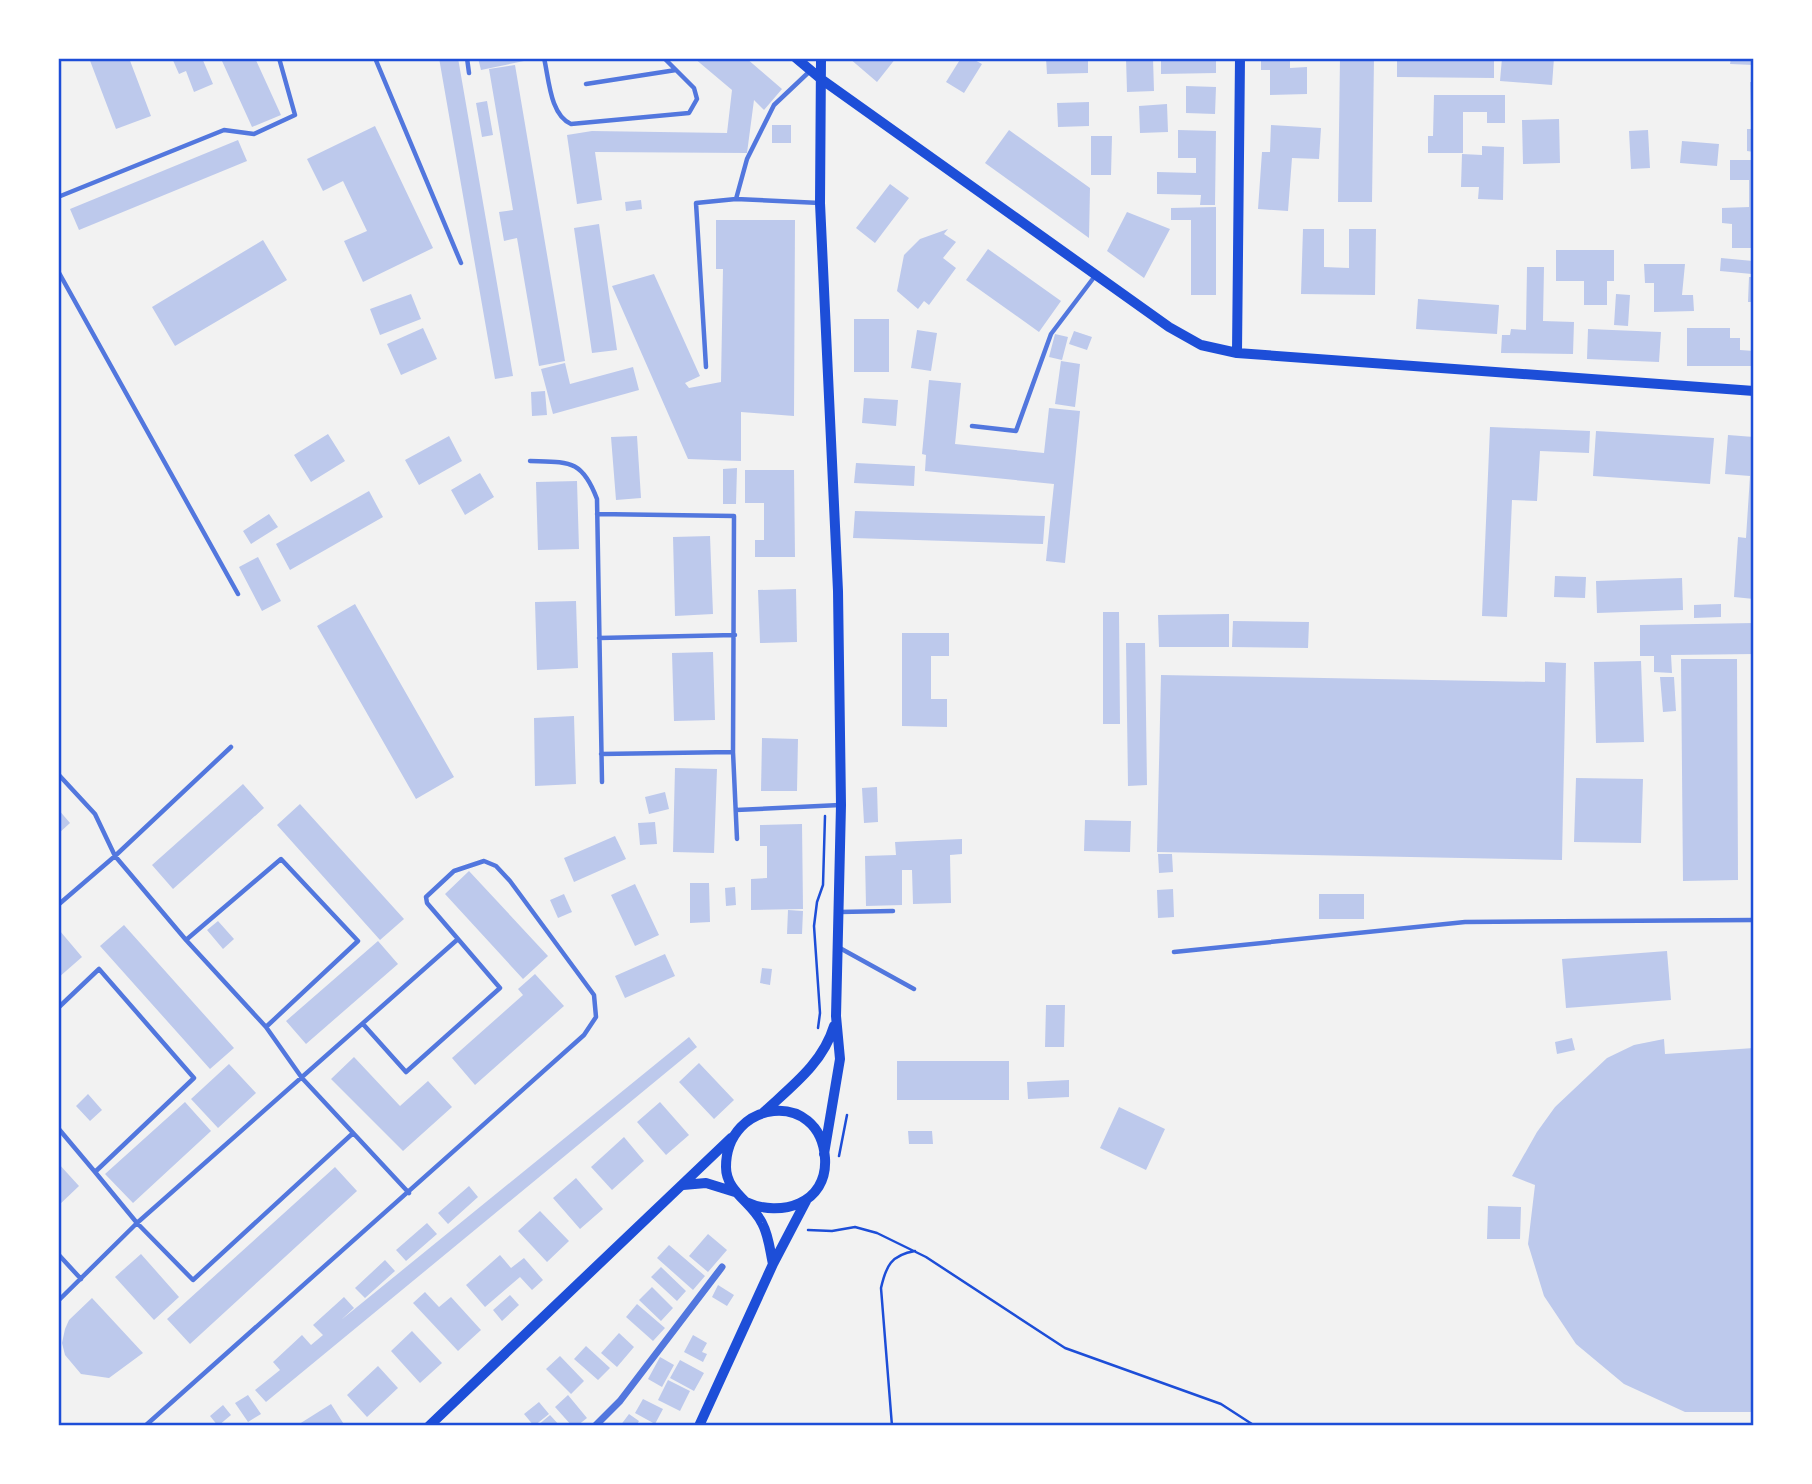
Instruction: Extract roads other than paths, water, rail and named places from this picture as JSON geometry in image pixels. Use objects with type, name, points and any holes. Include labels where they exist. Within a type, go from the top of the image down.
[{"type":"main road","points":[[796,58],[821,79],[1095,276],[1201,345],[1237,352],[1754,391]]},
{"type":"main road","points":[[699,1426],[773,1264],[807,1199],[824,1175],[824,1154],[839,1059],[836,1017],[841,805],[838,591],[820,203],[821,58]]},
{"type":"main road","points":[[1237,352],[1240,58]]},
{"type":"main road","points":[[429,1426],[683,1185],[741,1126],[764,1112],[808,1071],[828,1045],[836,1017]]},
{"type":"main road","points":[[764,1112],[782,1110],[806,1120],[822,1142],[824,1154]]},
{"type":"main road","points":[[731,1138],[726,1168],[735,1192]]},
{"type":"main road","points":[[683,1185],[706,1183],[735,1192],[763,1224],[773,1264]]},
{"type":"main road","points":[[746,1202],[762,1209],[786,1210],[807,1199]]},
{"type":"street","points":[[596,1426],[620,1401],[722,1267]]},
{"type":"lane","points":[[58,197],[224,130],[254,134],[295,115],[279,58]]},
{"type":"lane","points":[[375,58],[461,263]]},
{"type":"lane","points":[[467,58],[469,73]]},
{"type":"lane","points":[[544,58],[557,112],[562,120],[571,124],[689,113],[697,99],[694,88],[664,58]]},
{"type":"lane","points":[[586,84],[677,70]]},
{"type":"lane","points":[[736,199],[747,159],[774,106],[811,71]]},
{"type":"lane","points":[[706,367],[696,203],[736,199],[820,203]]},
{"type":"lane","points":[[58,271],[239,594]]},
{"type":"lane","points":[[972,426],[1016,430],[1051,334],[1095,276]]},
{"type":"lane","points":[[530,461],[571,463],[588,475],[597,499],[601,782]]},
{"type":"lane","points":[[597,513],[734,516],[733,752],[737,839]]},
{"type":"lane","points":[[599,638],[735,635]]},
{"type":"lane","points":[[58,905],[232,747]]},
{"type":"lane","points":[[601,754],[733,752]]},
{"type":"lane","points":[[58,774],[95,814],[115,856],[186,940],[266,1027],[302,1078],[410,1193]]},
{"type":"lane","points":[[736,810],[841,805]]},
{"type":"lane","points":[[186,940],[273,863],[281,859],[288,863],[358,941],[266,1027]]},
{"type":"lane","points":[[145,1426],[410,1193],[584,1035],[596,1017],[594,995],[510,881],[496,866],[484,861],[454,871],[426,897],[427,903],[500,988],[406,1072],[363,1024]]},
{"type":"lane","points":[[838,912],[893,911]]},
{"type":"lane","points":[[1174,952],[1465,922],[1754,920]]},
{"type":"lane","points":[[58,1301],[137,1223],[458,939]]},
{"type":"lane","points":[[837,947],[914,989]]},
{"type":"lane","points":[[58,1008],[99,969],[194,1078],[95,1172]]},
{"type":"lane","points":[[58,1128],[137,1223],[193,1280],[352,1134]]},
{"type":"lane","points":[[58,1254],[81,1279]]}]
